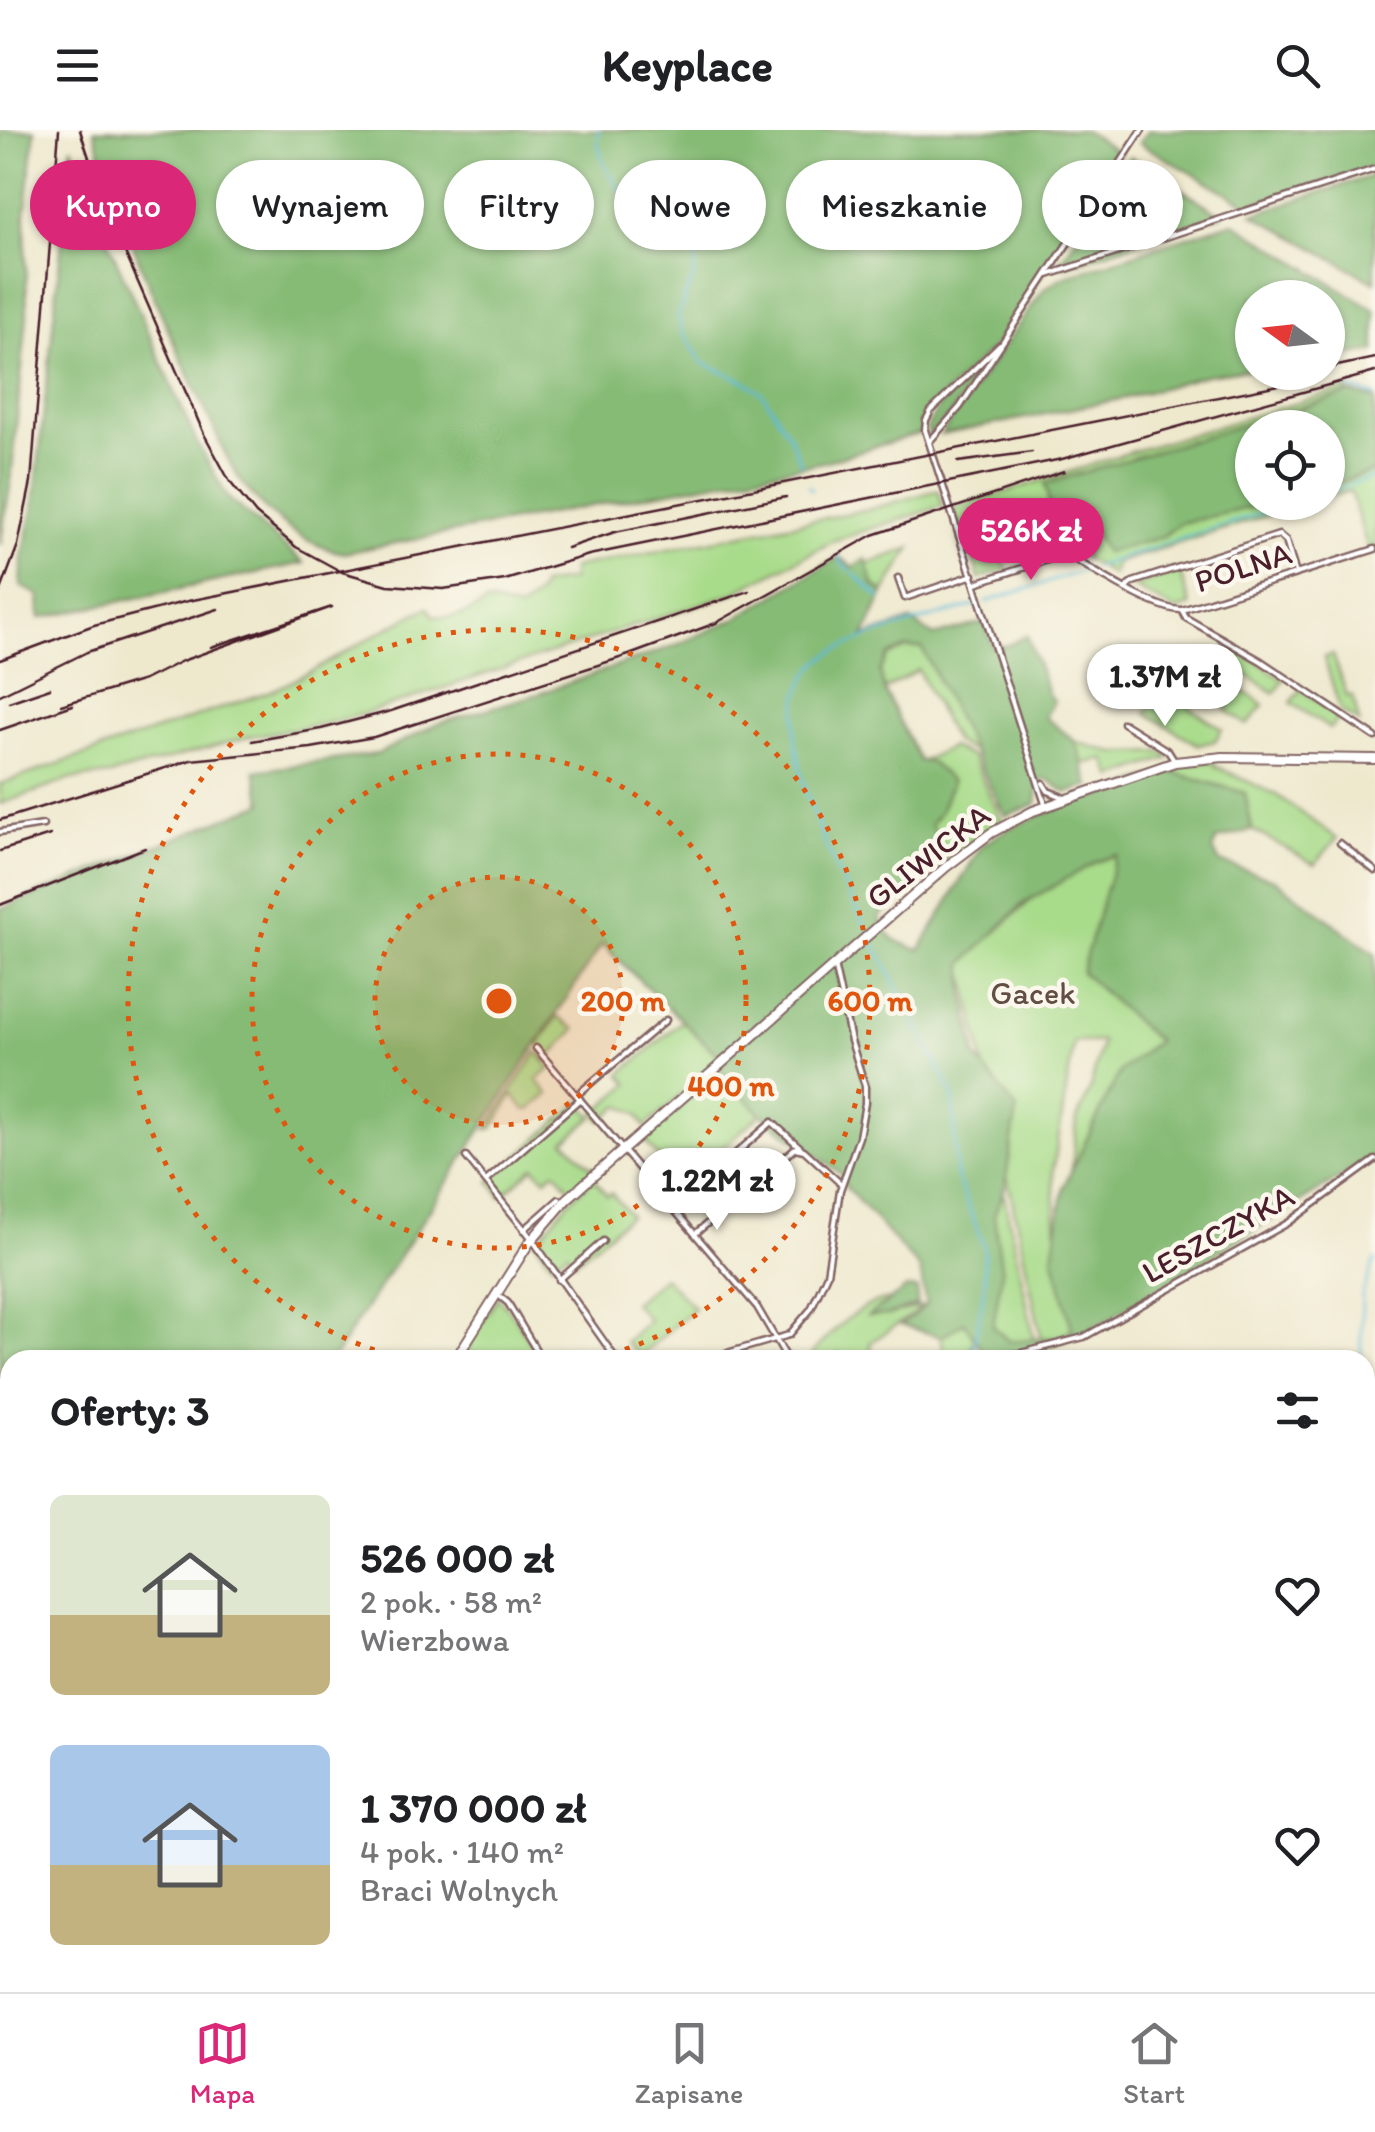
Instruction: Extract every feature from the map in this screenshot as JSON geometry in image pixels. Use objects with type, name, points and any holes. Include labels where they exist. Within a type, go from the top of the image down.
[{"type":"main road","name":"GLIWICKA","points":[[460,1350],[532,1240],[567,1199],[975,844],[1047,805],[1174,762],[1214,757],[1375,760]]},
{"type":"street","points":[[929,442],[960,406],[1142,130]]},
{"type":"street","points":[[1048,275],[1375,170]]},
{"type":"street","points":[[1000,344],[928,415],[925,424],[1047,805]]},
{"type":"street","points":[[958,532],[996,521],[1009,522],[1126,588],[1170,609],[1182,610],[1185,618],[1284,676],[1375,738]]},
{"type":"street","points":[[1126,588],[1133,582],[1279,535],[1286,541],[1296,574]]},
{"type":"street","name":"POLNA","points":[[1182,610],[1375,549]]},
{"type":"street","points":[[976,584],[1060,556],[1062,552]]},
{"type":"street","points":[[898,578],[904,598],[973,576]]},
{"type":"street","points":[[1123,723],[1168,751],[1174,762]]},
{"type":"street","points":[[1040,780],[1048,791],[1066,798]]},
{"type":"street","points":[[1047,805],[1048,791]]},
{"type":"street","points":[[0,832],[43,825]]},
{"type":"street","points":[[1340,843],[1375,871]]},
{"type":"street","points":[[740,1350],[778,1340],[800,1324],[821,1289],[832,1251],[842,1185],[863,1120],[865,1086],[834,965]]},
{"type":"street","points":[[486,1181],[666,1020]]},
{"type":"street","points":[[536,1048],[757,1307],[783,1350]]},
{"type":"street","points":[[673,1208],[772,1122],[842,1185]]},
{"type":"street","points":[[787,1153],[788,1136]]},
{"type":"street","points":[[695,1234],[787,1153],[800,1148]]},
{"type":"street","points":[[466,1157],[532,1240],[611,1350]]},
{"type":"street","name":"LESZCZYKA","points":[[1032,1350],[1078,1339],[1288,1223],[1375,1160]]},
{"type":"street","points":[[834,1177],[845,1175]]},
{"type":"street","points":[[524,1230],[559,1198]]},
{"type":"street","points":[[559,1280],[604,1241]]},
{"type":"street","points":[[496,1294],[508,1303],[536,1350]]},
{"type":"green space","points":[[0,130],[35,130],[25,216],[27,316],[11,480],[0,545]]},
{"type":"green space","points":[[94,130],[1084,130],[1120,153],[1115,160],[1042,160],[1042,250],[1057,250],[998,342],[928,411],[921,421],[921,433],[823,462],[344,553],[315,544],[288,528],[244,485],[173,341],[136,250],[196,250],[196,160],[104,160]]},
{"type":"green space","points":[[1148,130],[1375,130],[1375,167],[1250,206],[1183,168],[1183,160],[1169,160],[1139,143]]},
{"type":"green space","points":[[1375,175],[1375,282],[1253,214],[1359,180]]},
{"type":"green space","points":[[1183,190],[1222,215],[1183,228]]},
{"type":"green space","points":[[1233,222],[1327,280],[1235,280],[1235,371],[941,435],[1044,289],[1063,277],[1146,250],[1183,250],[1183,238]]},
{"type":"green space","points":[[61,250],[112,250],[197,443],[228,498],[304,563],[40,618],[39,595],[21,586],[34,505]]},
{"type":"green space","points":[[1068,250],[1114,250],[1065,266],[1059,264]]},
{"type":"green space","points":[[1345,291],[1375,310],[1375,351],[1345,356]]},
{"type":"green space","points":[[987,361],[951,413],[929,436],[927,428],[938,408]]},
{"type":"green space","points":[[1345,390],[1348,393],[1291,410],[1273,410]]},
{"type":"green space","points":[[1350,393],[1375,399],[1375,471],[1345,481],[1345,410],[1293,410]]},
{"type":"green space","points":[[1235,421],[1235,427],[1045,484],[1058,543],[1005,520],[965,527],[957,521],[953,509]]},
{"type":"green space","points":[[1235,427],[1235,511],[1180,523],[1162,537],[1105,553],[1094,531],[1088,529],[1091,544],[1084,558],[1058,543],[1045,484]]},
{"type":"green space","points":[[1375,471],[1375,547],[1368,549],[1350,491],[1345,492],[1345,481]]},
{"type":"green space","points":[[938,490],[943,506],[836,540],[731,594],[367,713],[252,736],[111,775],[72,779],[0,804],[0,784],[271,691],[428,608],[434,616],[442,617],[463,615],[488,602],[520,610],[539,593],[541,585],[572,580],[572,568],[874,508]]},
{"type":"green space","points":[[1235,511],[1235,520],[1253,520],[1115,563],[1113,575],[1084,558],[1091,544],[1087,529],[1094,530],[1098,541],[1162,537],[1180,523]]},
{"type":"green space","points":[[1001,523],[1014,526],[1022,550],[1002,556],[1007,570],[979,579],[966,534]]},
{"type":"green space","points":[[911,548],[884,593],[873,584],[867,564]]},
{"type":"green space","points":[[839,557],[853,567],[866,559],[873,584],[884,593],[864,637],[911,621],[934,636],[985,622],[993,647],[1009,645],[1027,635],[1054,701],[1045,717],[1076,742],[1090,786],[1067,793],[1047,779],[1039,782],[1036,804],[1005,816],[922,648],[906,648],[888,656],[880,671],[884,690],[919,761],[930,762],[952,781],[931,824],[947,858],[880,916],[890,935],[920,950],[982,845],[1010,828],[1093,794],[1095,798],[1168,771],[1245,793],[1252,830],[1216,840],[1213,849],[1219,862],[1274,879],[1375,954],[1375,1156],[1101,1324],[1042,1350],[982,1350],[964,1322],[941,1337],[901,1325],[926,1305],[920,1269],[846,1187],[841,1174],[761,1114],[719,1069],[721,1058],[602,944],[338,1350],[0,1350],[0,909],[263,803],[255,771],[377,754],[437,724],[538,694],[674,646],[733,620]],"holes":[[[1116,855],[1081,972],[1157,1041],[1120,1071],[1064,1186],[1053,1256],[1072,1329],[1057,1337],[1008,1341],[993,1326],[1002,1273],[994,1215],[1004,1191],[1017,1110],[976,1057],[964,988],[964,963],[1024,903],[1096,862]]]},
{"type":"green space","points":[[1179,570],[1191,606],[1176,611],[1133,587]]},
{"type":"green space","points":[[922,647],[974,752],[954,741],[918,670],[884,690],[880,671],[888,656],[906,648]]},
{"type":"green space","points":[[1242,651],[1284,680],[1275,693],[1233,666]]},
{"type":"green space","points":[[1333,655],[1347,696],[1353,696],[1359,723],[1340,710],[1324,657]]},
{"type":"green space","points":[[1162,689],[1222,729],[1215,741],[1199,745],[1146,713]]},
{"type":"green space","points":[[1240,689],[1264,705],[1247,725],[1226,710]]},
{"type":"green space","points":[[1301,689],[1340,716],[1330,729],[1291,703]]},
{"type":"green space","points":[[1076,742],[1115,753],[1164,752],[1169,758],[1113,777],[1105,759],[1083,764]]},
{"type":"green space","points":[[951,747],[972,757],[1002,821],[947,858],[931,824],[952,781],[919,762]]},
{"type":"green space","points":[[1213,761],[1215,766],[1275,794],[1337,838],[1315,864],[1252,830],[1245,793],[1168,771],[1174,765]]},
{"type":"green space","name":"Gacek","points":[[1121,817],[1167,1042],[1070,1187],[1077,1119],[1090,1090],[1102,1042],[1074,1042],[1053,1171],[1059,1268],[1073,1334],[1043,1346],[954,925],[985,942]]},
{"type":"green space","name":"Gacek","points":[[951,944],[1036,1347],[983,1350]]},
{"type":"green space","points":[[557,1017],[576,1029],[547,1060],[539,1045]]},
{"type":"green space","points":[[682,1021],[722,1059],[645,1127],[638,1115],[620,1105],[601,1121],[595,1113],[629,1084],[621,1074]]},
{"type":"green space","points":[[537,1052],[551,1068],[537,1080],[549,1094],[530,1110],[513,1095],[493,1128],[487,1129]]},
{"type":"green space","points":[[719,1069],[761,1114],[685,1180],[681,1176],[677,1179],[643,1139]]},
{"type":"green space","points":[[580,1102],[593,1117],[565,1141],[594,1169],[572,1190],[555,1171],[546,1179],[534,1167],[501,1197],[490,1181]]},
{"type":"green space","points":[[594,1178],[607,1196],[611,1193],[630,1215],[575,1262],[567,1252],[552,1264],[536,1242],[567,1203]]},
{"type":"green space","points":[[664,1277],[694,1308],[647,1350],[634,1350],[625,1342],[649,1320],[633,1303]]},
{"type":"green space","points":[[907,1288],[917,1289],[917,1305],[888,1315],[868,1316]]},
{"type":"green space","points":[[498,1297],[534,1350],[470,1350],[467,1345]]},
{"type":"green space","points":[[891,1299],[870,1314],[888,1315],[926,1305],[870,1343],[872,1350],[816,1350],[847,1320],[879,1301]]},
{"type":"green space","points":[[964,1322],[974,1337],[971,1350],[944,1350],[941,1337]]},
{"type":"waterway","points":[[598,137],[599,130]]},
{"type":"waterway","points":[[598,141],[605,165],[630,201],[659,229],[681,233],[697,250],[695,273],[678,315],[683,333],[703,363],[762,393],[789,435],[801,464]]},
{"type":"waterway","points":[[1349,388],[1375,396]]},
{"type":"waterway","points":[[1345,487],[1375,477]]},
{"type":"waterway","points":[[1094,567],[1239,520]]},
{"type":"waterway","points":[[839,555],[841,563],[850,570]]},
{"type":"waterway","points":[[986,602],[1089,569]]},
{"type":"waterway","points":[[854,574],[880,598]]},
{"type":"waterway","points":[[867,929],[836,869],[806,790],[797,749],[796,712],[805,680],[827,656],[841,648],[979,604]]},
{"type":"waterway","points":[[872,938],[953,1095],[956,1175],[984,1247],[985,1284],[974,1350]]},
{"type":"waterway","points":[[1361,1350],[1362,1294],[1375,1260]]},
{"type":"railway","points":[[0,593],[18,545],[31,482],[59,130]]},
{"type":"railway","points":[[80,130],[104,204],[204,434],[230,482],[256,514],[296,547],[342,572],[388,585],[443,589],[505,580],[589,555],[1062,459],[1375,372]]},
{"type":"railway","points":[[1345,364],[1375,358]]},
{"type":"railway","points":[[0,660],[94,625],[188,601],[1254,390]]},
{"type":"railway","points":[[958,462],[1032,452]]},
{"type":"railway","points":[[0,820],[191,760],[311,748],[374,737],[629,655],[716,623],[873,535],[1064,471]]},
{"type":"railway","points":[[567,548],[615,532],[786,497]]},
{"type":"railway","points":[[252,741],[391,711],[749,591]]},
{"type":"railway","points":[[61,705],[144,680],[182,661],[332,607],[211,647]]},
{"type":"railway","points":[[0,695],[87,652],[218,609]]},
{"type":"railway","points":[[9,702],[50,688]]},
{"type":"railway","points":[[0,730],[73,705]]},
{"type":"railway","points":[[0,851],[50,835]]},
{"type":"railway","points":[[0,905],[145,848]]}]
